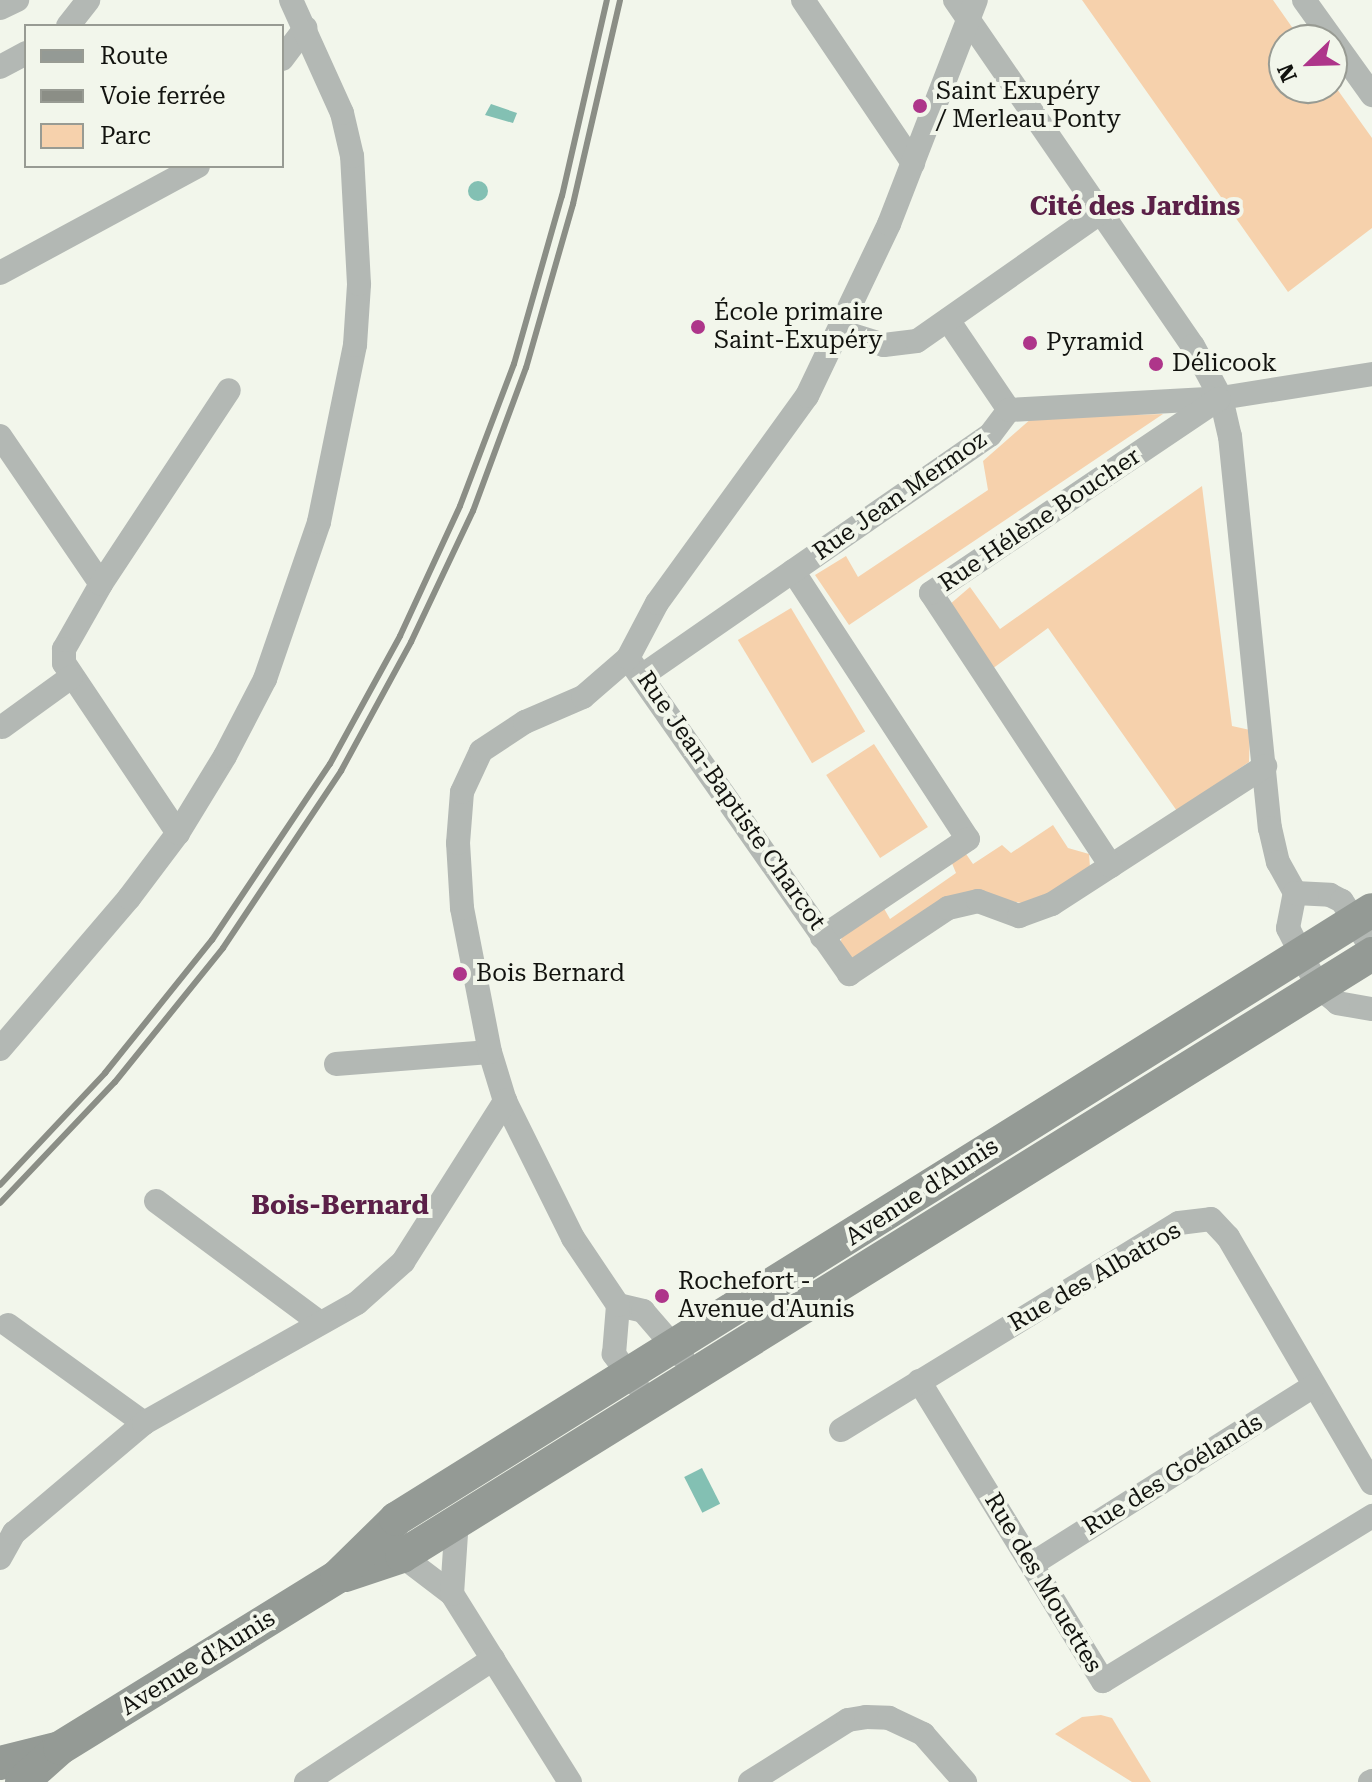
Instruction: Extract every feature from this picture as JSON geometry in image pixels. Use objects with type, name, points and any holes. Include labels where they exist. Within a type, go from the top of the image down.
[{"type":"main road","name":"Avenue d'Aunis","points":[[22,1782],[60,1748],[337,1577],[396,1519],[1363,914]]},
{"type":"main road","name":"Avenue d'Aunis","points":[[337,1577],[402,1556],[1372,951]]},
{"type":"main road","name":"Avenue d'Aunis","points":[[0,1763],[60,1748]]},
{"type":"main road","points":[[0,1777],[4,1782]]},
{"type":"street","points":[[0,8],[17,0]]},
{"type":"street","points":[[70,24],[88,0]]},
{"type":"street","points":[[0,1049],[86,954],[178,833],[265,679],[319,522],[350,386],[359,284],[352,156],[342,113],[291,0]]},
{"type":"street","points":[[803,0],[913,163]]},
{"type":"street","points":[[1304,0],[1372,95]]},
{"type":"street","points":[[648,1402],[614,1354],[618,1305],[573,1238],[505,1101],[490,1052],[462,908],[458,843],[462,792],[481,751],[525,722],[583,697],[636,666],[683,566],[807,396],[913,163],[967,6]]},
{"type":"street","points":[[967,6],[1101,212],[1193,346],[1221,398],[1270,828],[1278,862],[1295,893],[1288,928],[1298,954],[1318,987],[1338,1003],[1372,1008]]},
{"type":"street","points":[[284,56],[305,28]]},
{"type":"street","points":[[0,67],[24,54]]},
{"type":"street","points":[[0,273],[194,168]]},
{"type":"street","points":[[839,331],[884,345],[917,341],[1101,212]]},
{"type":"street","points":[[948,320],[1009,410],[1221,398],[1372,374]]},
{"type":"street","points":[[178,833],[71,677],[64,649],[101,584],[229,390]]},
{"type":"street","name":"Rue Hélène Boucher","points":[[1111,866],[931,593],[1221,398]]},
{"type":"street","name":"Rue Jean Mermoz","points":[[636,666],[793,571],[990,435],[1009,410]]},
{"type":"street","points":[[0,436],[101,584]]},
{"type":"street","name":"Rue Jean-Baptiste Charcot","points":[[636,666],[822,937],[968,839],[793,571]]},
{"type":"street","points":[[2,727],[71,677]]},
{"type":"street","points":[[822,937],[849,974],[948,908],[978,901],[1019,916],[1052,904],[1265,766]]},
{"type":"street","points":[[1295,893],[1330,895],[1363,914],[1372,951]]},
{"type":"street","points":[[336,1064],[490,1052]]},
{"type":"street","points":[[0,1558],[7,1527],[144,1423],[357,1303],[403,1262],[505,1101]]},
{"type":"street","points":[[156,1201],[320,1323]]},
{"type":"street","name":"Rue des Albatros","points":[[841,1430],[1179,1223],[1211,1219],[1228,1237],[1372,1483]]},
{"type":"street","points":[[618,1305],[643,1311],[675,1345],[694,1375]]},
{"type":"street","points":[[8,1325],[144,1423]]},
{"type":"street","name":"Rue des Mouettes","points":[[919,1381],[1103,1681],[1372,1516]]},
{"type":"street","name":"Rue des Goélands","points":[[1032,1564],[1314,1386]]},
{"type":"street","points":[[396,1519],[402,1556],[452,1594],[570,1782]]},
{"type":"street","points":[[452,1594],[457,1519]]},
{"type":"street","points":[[306,1782],[493,1659]]},
{"type":"street","points":[[750,1782],[848,1720],[866,1717],[889,1718],[923,1734],[965,1782]]},
{"type":"green space","points":[[1082,0],[1273,0],[1290,24],[1268,24],[1268,104],[1348,104],[1372,138],[1372,228],[1288,292]]},
{"type":"green space","points":[[1163,414],[849,625],[815,575],[846,556],[858,577],[988,490],[983,461],[1032,418]]},
{"type":"green space","points":[[1202,486],[1232,726],[1250,730],[1249,762],[1177,811],[1048,628],[992,669],[949,605],[970,587],[1000,629]]},
{"type":"green space","points":[[791,608],[865,731],[812,763],[738,640]]},
{"type":"green space","points":[[874,744],[928,827],[880,858],[826,775]]},
{"type":"green space","points":[[1053,825],[1068,848],[1089,854],[1090,867],[1032,905],[1000,899],[853,960],[840,944],[843,933],[882,905],[890,919],[956,873],[951,861],[964,851],[973,864],[1002,845],[1011,853]]},
{"type":"green space","points":[[1101,1715],[1112,1718],[1151,1782],[1132,1782],[1055,1734],[1082,1717]]},
{"type":"water","points":[[491,104],[517,113],[513,123],[485,115]]},
{"type":"water","points":[[478,181],[485,184],[488,191],[485,198],[478,201],[471,198],[468,191],[471,184]]},
{"type":"water","points":[[702,1468],[720,1504],[702,1513],[684,1477]]},
{"type":"railway","points":[[0,1185],[105,1073],[212,940],[330,764],[400,636],[460,506],[514,364],[562,196],[607,0]]},
{"type":"railway","points":[[0,1203],[115,1082],[223,948],[341,771],[411,642],[473,511],[526,368],[573,204],[620,0]]},
{"type":"place","name":"Saint Exupéry / Merleau Ponty","points":[[920,106]]},
{"type":"place","name":"École primaire Saint-Exupéry","points":[[698,327]]},
{"type":"place","name":"Pyramid","points":[[1030,343]]},
{"type":"place","name":"Délicook","points":[[1156,364]]},
{"type":"place","name":"Bois Bernard","points":[[460,974]]},
{"type":"place","name":"Rochefort - Avenue d'Aunis","points":[[662,1296]]},
{"type":"district","name":"Cité des Jardins","points":[[1135,207]]},
{"type":"district","name":"Bois-Bernard","points":[[340,1206]]}]
